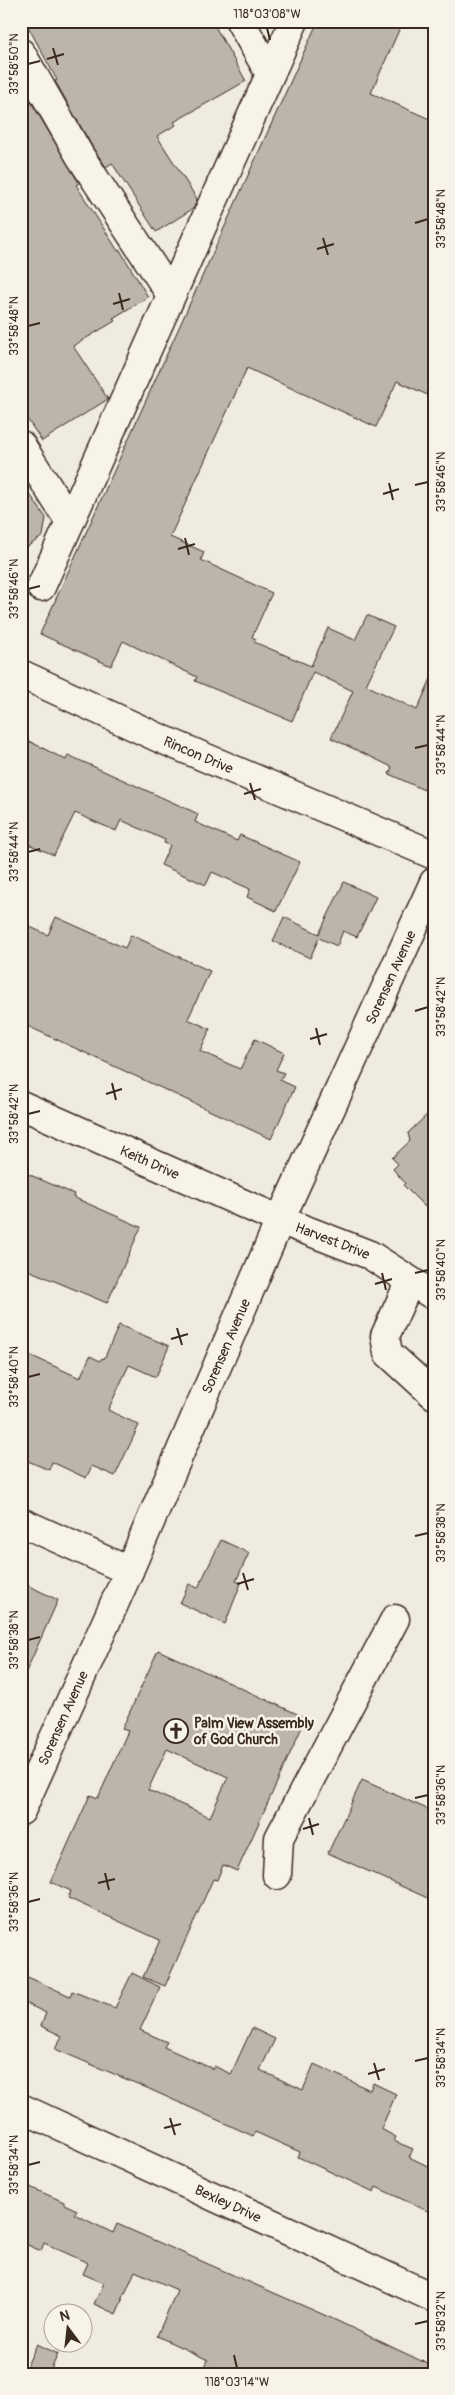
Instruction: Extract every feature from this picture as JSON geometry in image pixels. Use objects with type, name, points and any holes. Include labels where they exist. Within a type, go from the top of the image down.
[{"type":"street","points":[[240,21],[270,74]]},
{"type":"street","points":[[41,587],[294,21]]},
{"type":"street","points":[[21,53],[80,156],[171,295]]},
{"type":"street","points":[[21,445],[70,522]]},
{"type":"street","name":"Rincon Drive","points":[[21,674],[157,737],[434,855]]},
{"type":"street","name":"Sorensen Avenue","points":[[21,1811],[129,1570],[280,1220],[434,882]]},
{"type":"street","name":"Keith Drive","points":[[21,1105],[280,1220]]},
{"type":"street","name":"Harvest Drive","points":[[280,1220],[370,1255],[434,1296]]},
{"type":"street","points":[[410,1281],[385,1336],[388,1353],[434,1395]]},
{"type":"street","points":[[21,1522],[129,1570]]},
{"type":"street","points":[[277,1875],[280,1838],[395,1619]]},
{"type":"street","name":"Bexley Drive","points":[[21,2108],[434,2298]]},
{"type":"building","points":[[25,21],[212,21],[246,81],[174,122],[176,125],[157,136],[197,199],[194,208],[156,232],[112,163],[106,167],[93,148],[55,81],[57,80]]},
{"type":"building","points":[[318,21],[403,21],[371,93],[434,121],[434,398],[397,381],[376,427],[247,368],[170,537],[204,552],[201,560],[272,593],[252,637],[256,639],[254,642],[311,666],[328,628],[355,640],[367,615],[394,627],[366,685],[417,710],[434,672],[434,768],[424,790],[389,774],[392,767],[331,738],[353,691],[313,672],[292,721],[195,681],[197,677],[123,641],[111,666],[40,634]]},
{"type":"building","points":[[27,95],[79,183],[76,185],[118,251],[120,250],[148,297],[113,318],[115,321],[73,346],[108,399],[42,441],[21,410],[21,98]]},
{"type":"building","points":[[21,481],[46,518],[43,536],[21,551]]},
{"type":"building","points":[[21,737],[66,760],[68,755],[194,812],[198,814],[195,822],[237,841],[240,835],[300,862],[276,911],[247,897],[250,889],[212,872],[206,885],[161,865],[170,845],[164,843],[165,840],[121,820],[116,831],[75,813],[54,855],[21,841]]},
{"type":"building","points":[[344,882],[376,897],[357,937],[343,931],[337,946],[319,938],[310,958],[273,941],[284,917],[319,934]]},
{"type":"building","points":[[56,917],[125,948],[131,935],[210,971],[188,1019],[210,1029],[200,1051],[240,1069],[255,1039],[284,1053],[276,1070],[284,1073],[280,1080],[295,1087],[271,1139],[21,1023],[21,923],[48,935]]},
{"type":"building","points":[[434,1108],[434,1216],[403,1185],[405,1183],[393,1169],[398,1164],[392,1158],[410,1141],[408,1133]]},
{"type":"building","points":[[21,1171],[74,1194],[73,1197],[141,1227],[107,1303],[21,1267]]},
{"type":"building","points":[[119,1325],[169,1346],[156,1377],[129,1365],[108,1410],[139,1425],[115,1476],[92,1466],[86,1478],[52,1462],[49,1470],[21,1458],[21,1351],[80,1378],[90,1356],[100,1361],[102,1358],[104,1359]]},
{"type":"building","points":[[221,1540],[249,1553],[236,1581],[241,1583],[225,1624],[180,1603],[189,1584],[198,1588]]},
{"type":"building","points":[[21,1582],[58,1600],[21,1683]]},
{"type":"building","points":[[158,1650],[306,1718],[237,1871],[223,1865],[217,1880],[213,1879],[165,1986],[143,1977],[160,1940],[68,1898],[71,1891],[51,1882],[90,1795],[98,1798],[128,1731],[122,1729]],"holes":[[[167,1749],[228,1777],[210,1817],[148,1790]]]},
{"type":"building","points":[[362,1780],[434,1812],[434,1901],[328,1853]]},
{"type":"building","points":[[132,1973],[160,1987],[140,2030],[167,2042],[164,2047],[213,2069],[214,2066],[231,2074],[252,2028],[275,2039],[260,2070],[303,2090],[314,2064],[370,2090],[373,2083],[396,2094],[381,2129],[396,2137],[394,2141],[413,2149],[409,2157],[434,2169],[434,2214],[376,2187],[374,2192],[298,2157],[300,2152],[255,2132],[253,2136],[55,2049],[62,2036],[41,2026],[46,2013],[21,2001],[21,1974],[70,1996],[72,1991],[115,2008]]},
{"type":"building","points":[[21,2183],[64,2202],[64,2204],[77,2210],[74,2214],[113,2233],[117,2224],[331,2318],[434,2367],[434,2374],[202,2374],[208,2360],[157,2336],[177,2290],[135,2271],[116,2314],[94,2304],[104,2283],[83,2274],[88,2263],[44,2243],[41,2251],[21,2242]]},
{"type":"building","points":[[37,2344],[42,2346],[42,2352],[58,2354],[49,2374],[23,2374]]},
{"type":"place","name":"Palm View Assembly of God Church","points":[[176,1731]]}]
